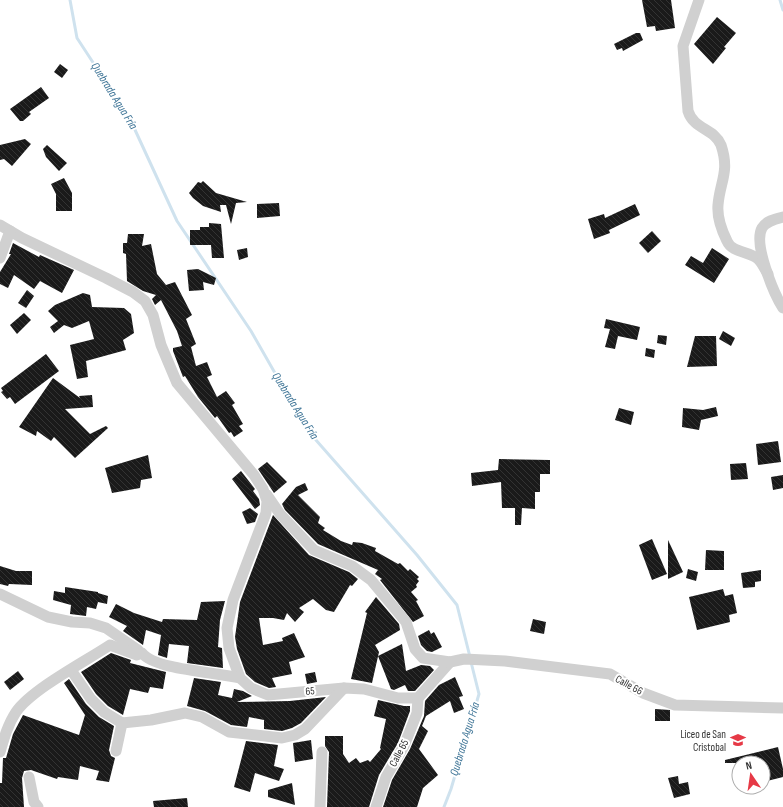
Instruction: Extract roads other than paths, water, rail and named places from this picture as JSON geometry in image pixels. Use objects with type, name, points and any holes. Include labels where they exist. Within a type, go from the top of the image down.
[{"type":"street","points":[[699,0],[682,46],[690,120],[712,134],[720,145],[725,174],[718,207],[720,223],[727,243],[745,254],[758,258],[768,274]]},
{"type":"street","points":[[783,217],[770,221],[762,227],[760,233],[760,247],[768,274],[783,308]]},
{"type":"street","name":"Calle 66","points":[[0,225],[133,292],[145,301],[153,315],[161,345],[177,383],[196,407],[219,431],[280,514],[314,550],[347,563],[371,580],[406,622],[415,649],[423,658],[450,662],[464,659],[505,661],[610,674],[643,693],[675,705],[783,708]]},
{"type":"street","points":[[0,258],[10,231]]},
{"type":"street","points":[[240,678],[229,648],[227,628],[234,600],[266,513],[267,501],[263,489]]},
{"type":"street","points":[[0,594],[48,617],[72,622],[90,623],[106,628],[142,653],[146,659],[162,665],[221,673],[240,678]]},
{"type":"street","points":[[0,752],[6,729],[17,711],[30,698],[110,645],[137,655],[142,653]]},
{"type":"street","points":[[418,698],[450,662]]},
{"type":"street","points":[[71,670],[91,698],[104,712],[122,722],[151,720],[185,713],[202,717],[229,732],[282,738],[295,735],[305,729],[344,688]]},
{"type":"street","name":"65","points":[[240,678],[252,688],[268,695],[344,688],[364,689],[398,698],[418,698]]},
{"type":"street","name":"Calle 65","points":[[376,807],[386,777],[404,746],[417,713],[418,698]]},
{"type":"street","points":[[116,751],[122,722]]},
{"type":"street","points":[[320,807],[322,752]]},
{"type":"street","points":[[29,777],[34,802],[38,807]]},
{"type":"waterway","name":"Quebrada Agua Fría","points":[[70,0],[77,38],[130,119],[177,221],[251,331],[308,431],[417,555],[457,605],[470,657]]},
{"type":"waterway","points":[[780,0],[783,10]]},
{"type":"waterway","name":"Quebrada Agua Fría","points":[[444,807],[451,789],[479,694],[471,662]]},
{"type":"place","name":"Liceo de San Cristobal","points":[[738,740]]}]
